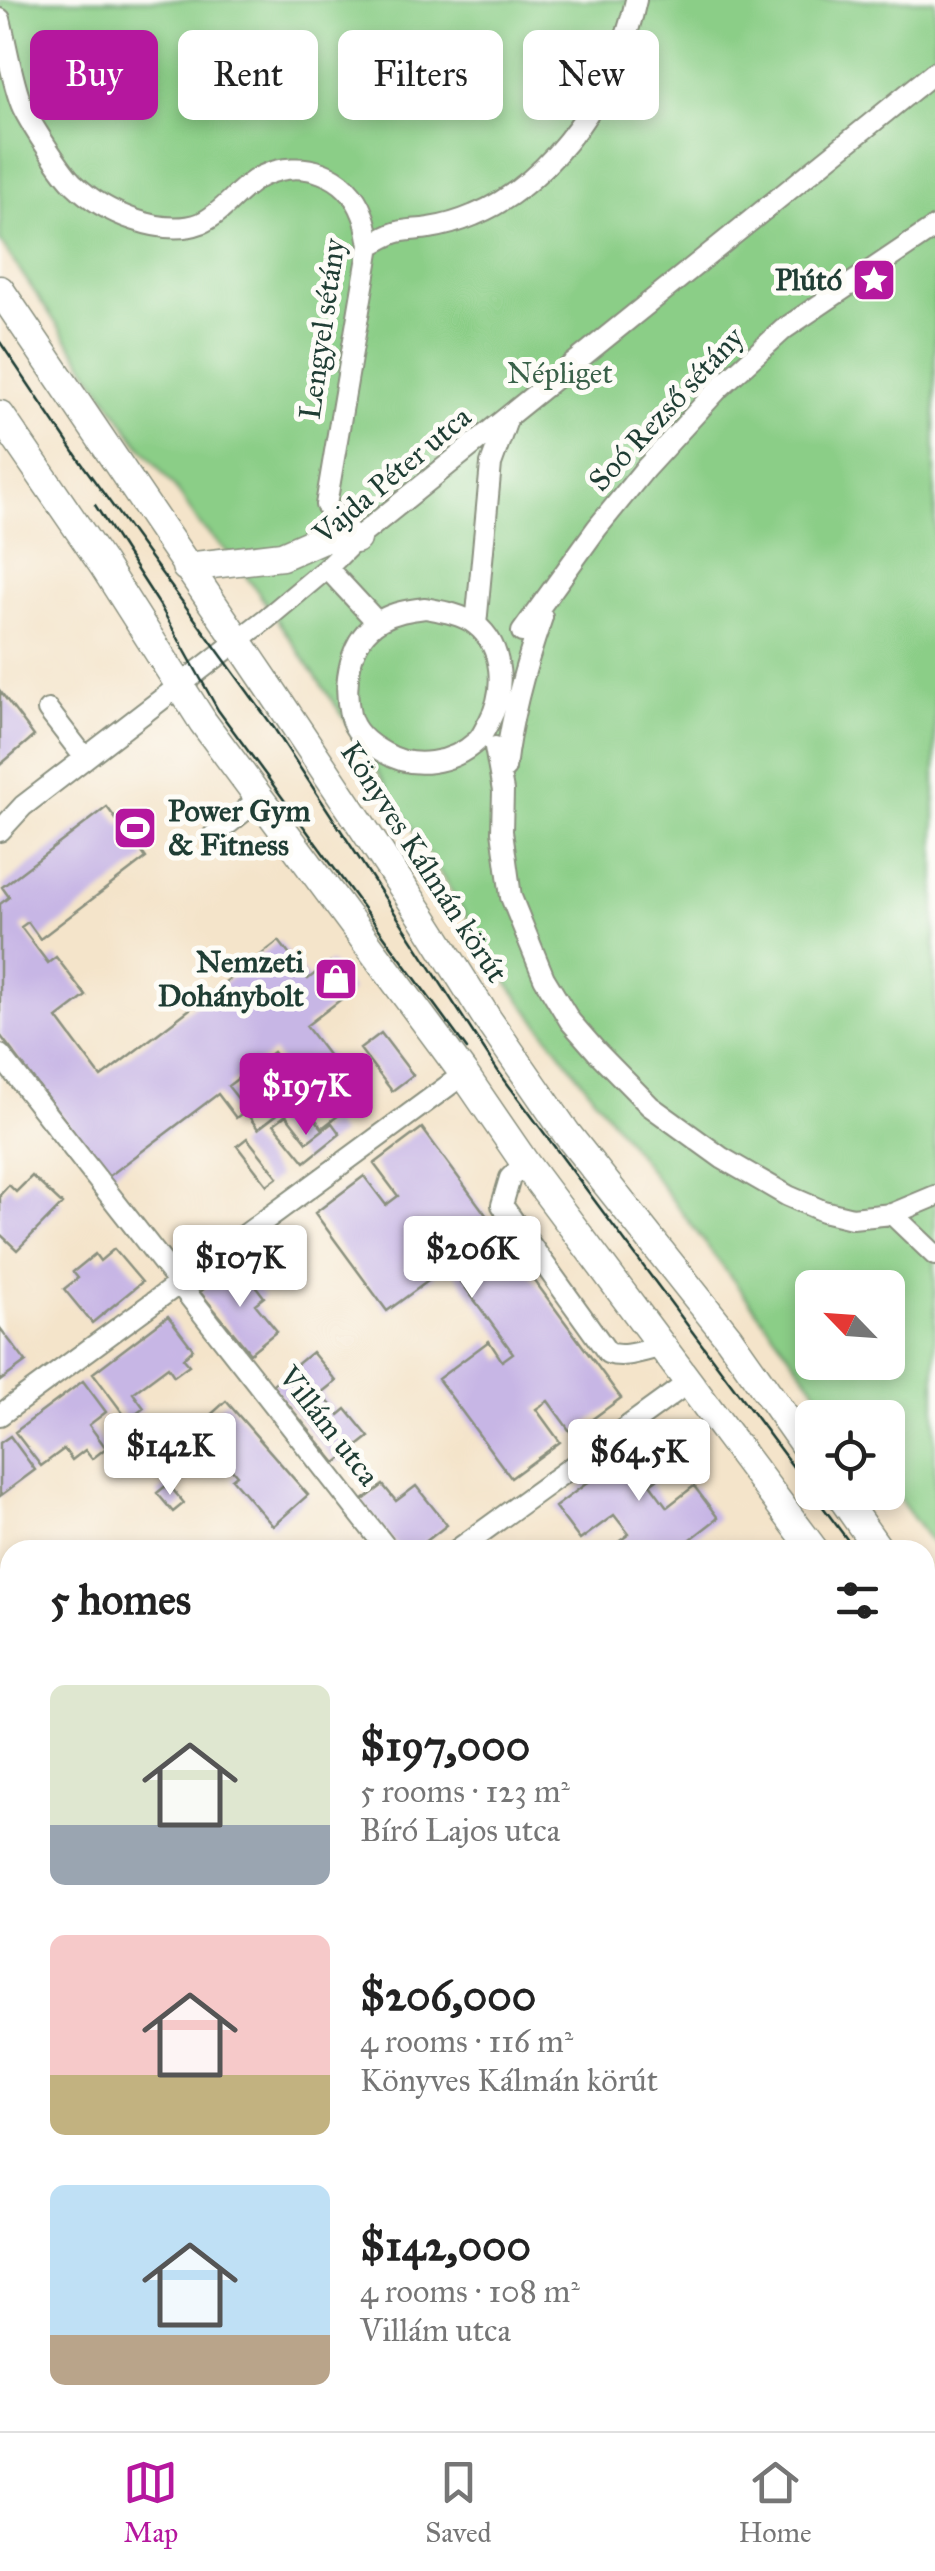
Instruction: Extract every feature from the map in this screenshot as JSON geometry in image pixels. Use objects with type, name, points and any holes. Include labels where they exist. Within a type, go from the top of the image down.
[{"type":"main road","name":"Könyves Kálmán körút","points":[[0,290],[567,1134],[729,1338],[795,1432]]},
{"type":"main road","points":[[0,415],[104,566],[203,722],[807,1540]]},
{"type":"main road","points":[[186,566],[282,556],[323,538],[356,539]]},
{"type":"main road","points":[[851,1510],[872,1540]]},
{"type":"street","points":[[370,245],[396,232],[432,228],[476,215],[527,184],[568,141],[614,69],[631,26],[636,0]]},
{"type":"street","name":"Lengyel sétány","points":[[0,19],[22,105],[73,184],[105,206],[145,225],[183,227],[203,222],[262,176],[305,168],[329,175],[349,190],[363,214],[370,245],[326,505],[356,539]]},
{"type":"street","name":"Vajda Péter utca","points":[[0,831],[23,806],[327,568],[356,539],[935,72]]},
{"type":"street","name":"Soó Rezső sétány","points":[[522,632],[621,498],[720,386],[784,329],[935,227]]},
{"type":"street","points":[[476,625],[490,464],[508,418]]},
{"type":"street","points":[[327,568],[377,622]]},
{"type":"street","points":[[549,596],[509,730],[502,831],[511,898],[544,978],[570,1020],[650,1106],[722,1158],[788,1196],[852,1218],[892,1214],[935,1196]]},
{"type":"street","points":[[424,608],[450,613],[476,625],[495,650],[501,687],[494,713],[479,740],[452,757],[430,763],[397,760],[368,744],[351,721],[346,688],[350,663],[360,640],[377,622],[401,611],[424,608]]},
{"type":"street","points":[[48,710],[85,758]]},
{"type":"street","points":[[494,746],[503,791]]},
{"type":"street","points":[[213,836],[259,799]]},
{"type":"street","name":"Vajda Péter utca","points":[[0,816],[23,806]]},
{"type":"street","name":"Villám utca","points":[[0,1055],[380,1540]]},
{"type":"street","points":[[0,1415],[464,1074]]},
{"type":"street","points":[[525,1163],[510,1178],[502,1205],[608,1353],[620,1357],[661,1347]]},
{"type":"street","points":[[892,1214],[935,1256]]},
{"type":"street","points":[[471,1540],[690,1382]]},
{"type":"green space","name":"Népliget","points":[[0,0],[935,0],[935,1540],[930,1540],[905,1507],[905,1400],[824,1400],[809,1380],[905,1380],[905,1270],[795,1270],[795,1362],[507,982],[343,716],[258,592],[199,524],[135,439],[0,241]]},
{"type":"building","points":[[0,691],[34,736],[0,765]]},
{"type":"building","points":[[107,807],[121,826],[125,820],[134,818],[141,823],[143,832],[133,840],[146,858],[40,939],[28,922],[21,927],[48,963],[56,957],[86,996],[57,1018],[101,1077],[279,941],[308,979],[330,962],[352,991],[306,1026],[361,1098],[322,1128],[308,1109],[318,1101],[309,1090],[258,1129],[245,1111],[236,1118],[218,1094],[108,1177],[0,1035],[0,904],[9,897],[2,887]],"holes":[[[273,1052],[289,1073],[247,1110],[228,1086]]]},
{"type":"building","points":[[381,1033],[413,1075],[392,1091],[360,1049]]},
{"type":"building","points":[[286,1115],[307,1142],[332,1123],[340,1134],[305,1162],[274,1124]]},
{"type":"building","points":[[422,1128],[621,1398],[572,1434],[548,1401],[536,1409],[560,1442],[511,1478],[438,1379],[489,1341],[502,1361],[513,1353],[435,1246],[421,1256],[435,1276],[387,1311],[315,1213],[364,1176],[386,1205],[398,1196],[374,1164]]},
{"type":"building","points":[[247,1138],[278,1177],[267,1185],[237,1146]]},
{"type":"building","points":[[32,1176],[62,1204],[17,1250],[0,1234],[0,1195],[9,1185],[16,1192]]},
{"type":"building","points":[[276,1239],[287,1253],[256,1278],[244,1264]]},
{"type":"building","points":[[114,1249],[142,1282],[92,1323],[64,1289],[78,1278],[73,1272],[95,1254],[100,1261]]},
{"type":"building","points":[[227,1270],[242,1288],[251,1280],[264,1297],[255,1304],[277,1331],[250,1353],[200,1292]]},
{"type":"building","points":[[168,1316],[193,1349],[183,1358],[189,1365],[174,1376],[168,1367],[133,1393],[144,1408],[128,1420],[93,1373]]},
{"type":"building","points":[[0,1328],[26,1362],[0,1381]]},
{"type":"building","points":[[312,1352],[336,1381],[321,1393],[339,1415],[346,1409],[369,1437],[336,1463],[272,1385]]},
{"type":"building","points":[[83,1381],[106,1412],[89,1425],[106,1448],[92,1459],[85,1450],[72,1460],[64,1449],[41,1466],[15,1432]]},
{"type":"building","points":[[226,1401],[308,1495],[273,1526],[232,1479],[237,1475],[196,1428]]},
{"type":"building","points":[[151,1422],[178,1455],[161,1469],[134,1436]]},
{"type":"building","points":[[654,1433],[677,1464],[650,1484],[667,1507],[694,1486],[718,1518],[692,1540],[621,1540],[629,1534],[614,1515],[580,1540],[555,1507]]},
{"type":"building","points":[[10,1436],[35,1470],[0,1496],[0,1443]]},
{"type":"building","points":[[168,1484],[184,1503],[173,1512],[157,1493]]},
{"type":"building","points":[[383,1485],[396,1501],[416,1486],[447,1525],[428,1540],[392,1540],[362,1501]]},
{"type":"tram line","points":[[0,342],[80,461],[274,728],[498,1071],[848,1540]]},
{"type":"tram line","points":[[95,505],[159,604],[218,710],[467,1049]]},
{"type":"place","name":"Plútó","points":[[874,280]]},
{"type":"place","name":"Power Gym & Fitness","points":[[135,828]]},
{"type":"place","name":"Nemzeti Dohánybolt","points":[[336,979]]}]
